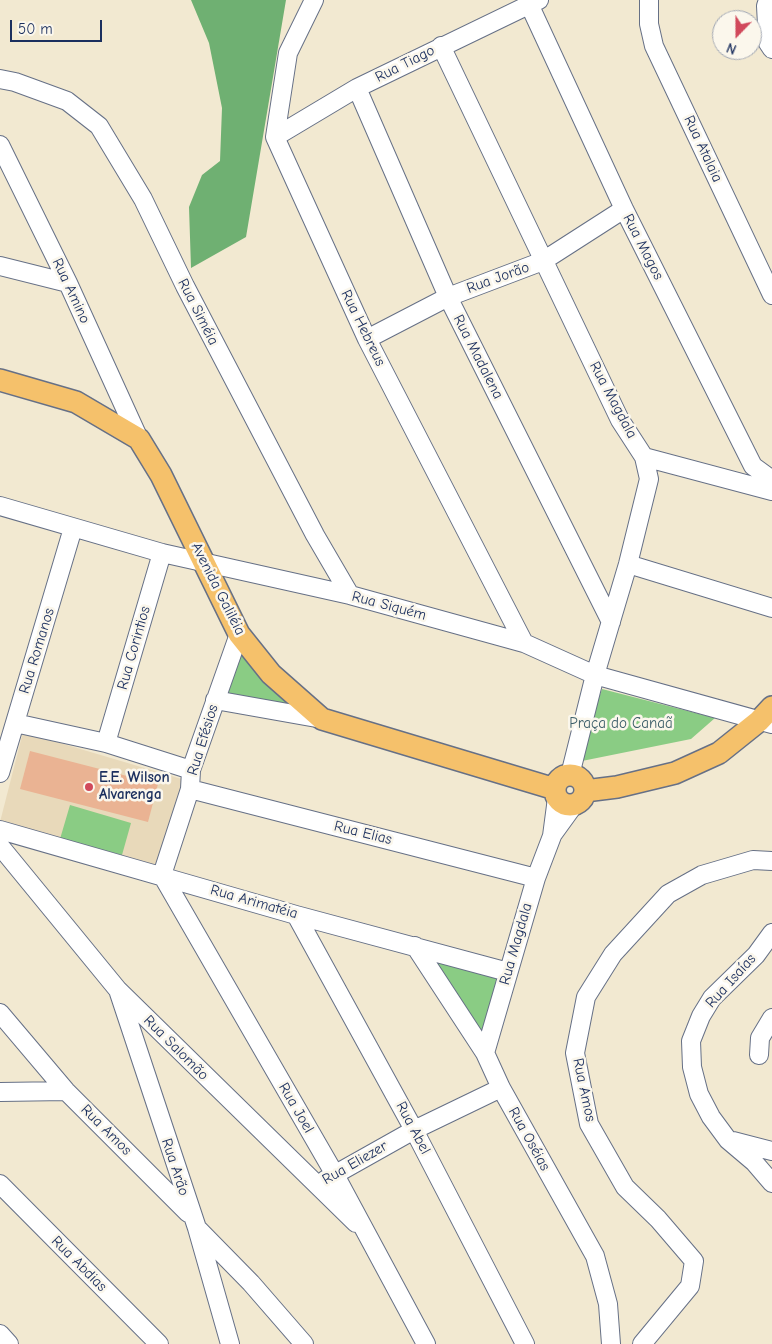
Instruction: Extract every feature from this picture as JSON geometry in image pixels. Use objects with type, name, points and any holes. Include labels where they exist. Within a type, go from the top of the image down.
[{"type":"main road","name":"Avenida Galiléia","points":[[0,380],[76,402],[139,439],[162,475],[239,634],[271,674],[322,719],[568,792],[617,787],[675,772],[719,753],[768,717]]},
{"type":"street","points":[[275,137],[288,53],[314,0]]},
{"type":"street","name":"Rua Atalaia","points":[[649,0],[649,24],[654,46],[772,295]]},
{"type":"street","name":"Rua Tiago","points":[[275,137],[357,88],[534,2]]},
{"type":"street","name":"Rua Magos","points":[[534,2],[624,209],[753,466],[772,480]]},
{"type":"street","points":[[769,5],[768,42],[772,49]]},
{"type":"street","name":"Rua Magdala","points":[[441,46],[620,420],[644,457],[649,479],[628,564],[595,675],[568,792],[536,878],[484,1054]]},
{"type":"street","name":"Rua Siméia","points":[[0,79],[15,82],[67,102],[99,126],[143,199],[185,286],[306,518],[350,595]]},
{"type":"street","name":"Rua Madalena","points":[[357,88],[448,297],[611,622]]},
{"type":"street","name":"Rua Hebreus","points":[[275,137],[367,339],[524,644]]},
{"type":"street","name":"Rua Amino","points":[[0,145],[6,168],[68,283],[139,439]]},
{"type":"street","name":"Rua Jorão","points":[[367,339],[448,297],[543,261],[624,209]]},
{"type":"street","points":[[0,266],[68,283]]},
{"type":"street","points":[[644,457],[772,491]]},
{"type":"street","name":"Rua Siquém","points":[[0,506],[205,564],[350,595],[524,644],[595,675],[768,717]]},
{"type":"street","name":"Rua Romanos","points":[[0,773],[73,528]]},
{"type":"street","name":"Rua Corintios","points":[[106,743],[162,553]]},
{"type":"street","points":[[628,564],[772,608]]},
{"type":"street","name":"Rua Efésios","points":[[162,875],[190,788],[191,770],[239,634]]},
{"type":"street","points":[[215,700],[322,719]]},
{"type":"street","points":[[15,723],[106,743],[191,770]]},
{"type":"street","name":"Rua Elias","points":[[190,788],[536,878]]},
{"type":"street","name":"Rua Arimatéia","points":[[0,830],[296,915],[508,972]]},
{"type":"street","name":"Rua Salomão","points":[[0,846],[118,990],[369,1236]]},
{"type":"street","name":"Rua Amos","points":[[642,1344],[690,1286],[694,1261],[658,1219],[625,1187],[589,1124],[575,1053],[586,997],[613,954],[668,894],[702,875],[753,860],[772,861]]},
{"type":"street","name":"Rua Joel","points":[[162,875],[334,1173],[426,1344]]},
{"type":"street","name":"Rua Abel","points":[[296,915],[414,1130],[525,1344]]},
{"type":"street","name":"Rua Isaías","points":[[772,933],[764,952],[712,998],[701,1016],[690,1041],[692,1067],[699,1094],[711,1117],[728,1140],[754,1162],[772,1183]]},
{"type":"street","name":"Rua Oséias","points":[[415,946],[484,1054],[595,1256],[608,1304],[611,1344]]},
{"type":"street","name":"Rua Arão","points":[[118,990],[194,1222],[230,1344]]},
{"type":"street","name":"Rua Amos","points":[[0,1013],[66,1091],[194,1222],[304,1344]]},
{"type":"street","points":[[759,1055],[760,1038],[772,1018]]},
{"type":"street","name":"Rua Eliezer","points":[[316,1186],[334,1173],[414,1130],[501,1088]]},
{"type":"street","points":[[0,1092],[66,1091]]},
{"type":"street","points":[[728,1140],[772,1151]]},
{"type":"street","name":"Rua Abdias","points":[[0,1184],[159,1344]]},
{"type":"street","points":[[0,1334],[9,1344]]},
{"type":"shaded area","points":[[23,732],[185,780],[159,867],[0,822]]},
{"type":"green space","points":[[191,0],[286,0],[246,237],[191,268],[189,207],[202,175],[220,161],[222,108],[209,43]]},
{"type":"green space","points":[[239,643],[247,660],[264,682],[277,694],[307,714],[219,693]]},
{"type":"green space","name":"Praça do Canaã","points":[[602,689],[715,718],[691,739],[577,762]]},
{"type":"green space","points":[[70,805],[131,823],[122,855],[60,839]]},
{"type":"green space","points":[[423,952],[504,974],[483,1044]]},
{"type":"building","name":"E.E. Wilson Alvarenga","points":[[30,751],[158,784],[148,822],[20,789]]},
{"type":"place","name":"E.E. Wilson Alvarenga","points":[[89,787]]}]
